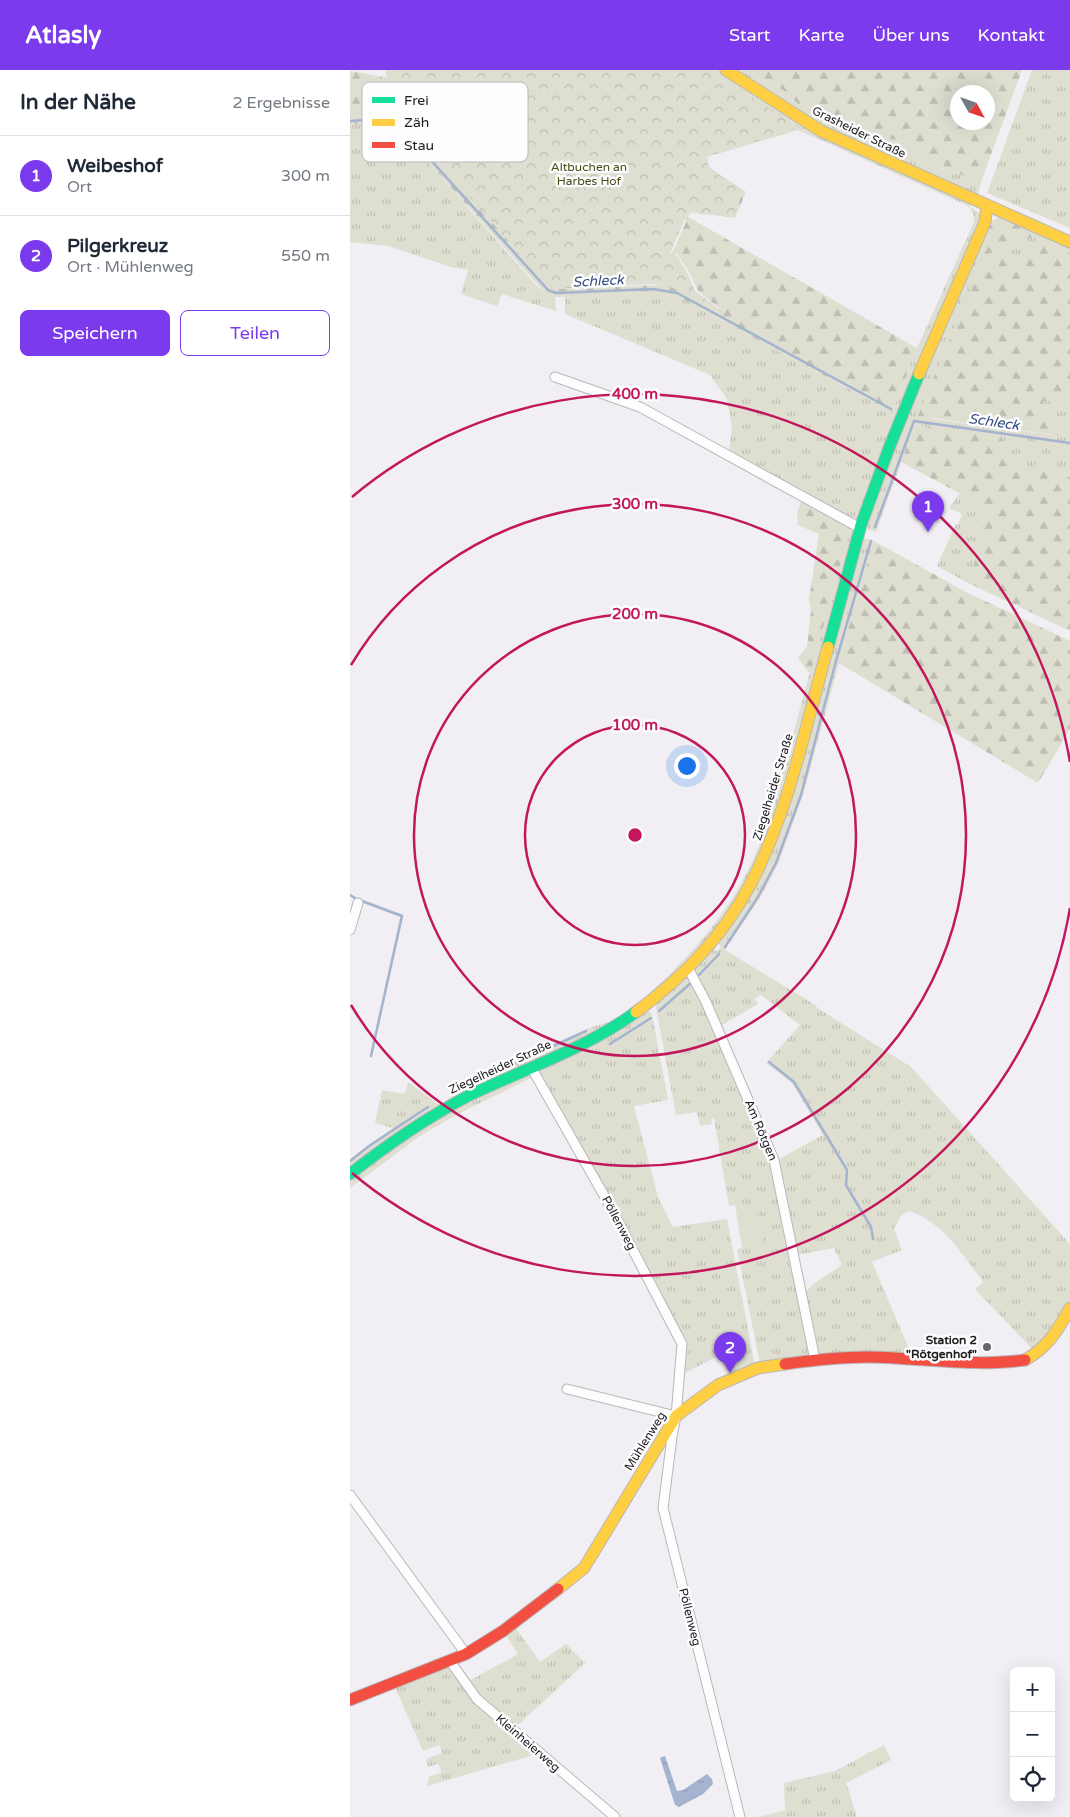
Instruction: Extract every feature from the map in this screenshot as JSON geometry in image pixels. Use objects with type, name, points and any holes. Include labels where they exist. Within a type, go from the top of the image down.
[{"type":"street","name":"Grasheider Straße","points":[[726,70],[821,131],[1070,242]]},
{"type":"street","name":"Ziegelheider Straße","points":[[350,1174],[422,1122],[449,1106],[594,1038],[621,1022],[650,1001],[688,968],[731,916],[750,885],[771,843],[792,777],[860,528],[903,410],[985,222],[987,206]]},
{"type":"street","points":[[555,376],[640,406],[860,528]]},
{"type":"street","points":[[350,930],[358,903]]},
{"type":"street","name":"Am Rötgen","points":[[688,968],[706,1002],[774,1160],[815,1360]]},
{"type":"street","name":"Pöllenweg","points":[[531,1067],[610,1206],[682,1344],[676,1416],[663,1508],[740,1817]]},
{"type":"street","name":"Mühlenweg","points":[[350,1700],[466,1654],[503,1631],[536,1607],[584,1568],[676,1416],[718,1385],[758,1368],[815,1360],[867,1357],[1002,1363],[1026,1360],[1042,1349],[1055,1335],[1070,1308]]},
{"type":"street","points":[[567,1389],[676,1416]]},
{"type":"street","points":[[350,1495],[466,1654]]},
{"type":"street","name":"Kleinheierweg","points":[[450,1661],[476,1698],[615,1817]]},
{"type":"green space","name":"Altbuchen an Harbes Hof","points":[[385,70],[661,70],[675,73],[677,70],[711,70],[812,136],[795,129],[705,156],[708,168],[744,191],[733,217],[688,212],[670,253],[674,252],[686,270],[695,291],[726,314],[700,299],[655,284],[554,289],[539,276],[439,162],[528,162],[528,82],[384,82],[381,76],[387,78]]},
{"type":"green space","points":[[387,70],[713,70],[814,137],[798,130],[707,157],[710,168],[746,192],[735,218],[691,212],[688,217],[917,348],[892,412],[685,301],[657,293],[565,297],[555,297],[546,294],[428,162],[440,162],[551,286],[556,289],[674,286],[724,312],[698,291],[688,270],[676,253],[672,253],[686,222],[681,157],[528,112],[528,82],[428,82]]},
{"type":"green space","points":[[713,70],[719,70],[784,112],[974,205],[969,206],[981,214],[981,224],[858,520],[729,451],[732,428],[727,399],[710,375],[565,314],[565,297],[657,293],[685,301],[892,412],[917,348],[974,222],[973,214],[968,206],[814,137]]},
{"type":"green space","points":[[731,70],[749,70],[763,82],[783,90],[797,103],[829,121],[875,138],[899,140],[914,148],[931,164],[981,182],[977,197],[830,133]]},
{"type":"green space","points":[[749,70],[1022,70],[981,182],[931,164],[914,148],[899,140],[875,138],[829,121],[797,103],[783,90],[763,82]]},
{"type":"green space","points":[[1032,70],[1070,70],[1070,228],[987,193]]},
{"type":"green space","points":[[350,71],[383,77],[385,82],[362,82],[362,105],[350,106]]},
{"type":"green space","points":[[362,105],[362,115],[350,116],[350,106]]},
{"type":"green space","points":[[362,115],[362,124],[350,125],[350,116]]},
{"type":"green space","points":[[362,124],[362,162],[428,162],[534,283],[546,294],[555,297],[556,311],[502,294],[497,306],[461,294],[468,270],[451,267],[388,246],[350,242],[350,125]]},
{"type":"green space","points":[[999,217],[1042,233],[971,261],[988,226]]},
{"type":"green space","points":[[1042,233],[1070,246],[1070,253],[1045,243],[919,415],[933,419],[1066,437],[1042,402],[1070,397],[1070,477],[1039,465],[1010,469],[927,428],[915,424],[876,532],[868,529],[867,526],[899,432],[971,261]]},
{"type":"green space","points":[[1045,243],[1070,253],[1070,397],[1042,402],[1067,437],[918,416],[978,271],[988,264]]},
{"type":"green space","points":[[915,424],[927,428],[1002,438],[1010,469],[1039,465],[1070,477],[1070,631],[970,584],[987,508],[901,462]]},
{"type":"green space","points":[[960,493],[987,508],[970,584],[937,566],[962,514],[949,508]]},
{"type":"green space","points":[[802,499],[851,526],[810,674],[798,658],[807,646],[811,611],[809,599],[819,534],[798,525],[797,513]]},
{"type":"green space","points":[[851,526],[856,535],[764,849],[727,917],[660,987],[643,999],[670,974],[719,918],[739,887],[757,851],[776,793]]},
{"type":"green space","points":[[865,538],[874,541],[803,795],[778,864],[760,898],[725,950],[817,1006],[911,1067],[1070,1244],[1070,1300],[1051,1333],[1033,1350],[975,1289],[983,1282],[952,1241],[933,1223],[910,1211],[901,1215],[894,1229],[902,1250],[872,1262],[910,1351],[910,1356],[820,1356],[817,1353],[804,1293],[816,1282],[842,1265],[834,1248],[796,1255],[777,1160],[823,1135],[792,1083],[766,1063],[800,1025],[761,995],[755,999],[758,1004],[719,1027],[692,968],[711,949],[717,951],[721,948],[718,942],[751,891],[861,540]]},
{"type":"green space","points":[[874,541],[966,592],[1070,641],[1070,729],[1038,783],[839,663]]},
{"type":"green space","points":[[361,899],[403,915],[371,1057],[400,917],[360,902]]},
{"type":"green space","points":[[686,975],[692,979],[771,1158],[811,1357],[760,1364],[737,1249],[742,1248],[735,1205],[729,1206],[714,1118],[711,1119],[712,1124],[700,1126],[697,1112],[676,1115],[655,1002]]},
{"type":"green space","points":[[647,1007],[653,1020],[668,1100],[634,1106],[658,1197],[673,1227],[727,1219],[754,1361],[753,1365],[729,1376],[718,1356],[683,1374],[687,1342],[658,1292],[615,1204],[539,1075],[539,1068]]},
{"type":"green space","points":[[608,1022],[606,1027],[525,1067],[350,1169],[350,1159],[393,1128],[375,1123],[382,1090],[405,1094],[408,1082],[441,1106],[481,1077],[589,1028]]},
{"type":"green space","points":[[528,1073],[533,1077],[454,1116],[420,1136],[350,1188],[350,1178],[424,1126]]},
{"type":"green space","points":[[756,1203],[764,1243],[743,1247],[736,1207]]},
{"type":"green space","points":[[515,1627],[540,1662],[566,1644],[585,1663],[514,1729],[479,1698],[467,1682],[518,1654],[505,1634]]},
{"type":"green space","points":[[449,1664],[537,1754],[427,1786],[429,1777],[442,1772],[438,1764],[428,1767],[426,1759],[442,1753],[439,1745],[423,1751],[394,1685]]},
{"type":"green space","points":[[884,1745],[891,1760],[846,1783],[857,1817],[760,1817],[785,1810],[784,1783],[835,1771]]},
{"type":"water","points":[[665,1756],[677,1791],[683,1790],[707,1774],[712,1779],[713,1784],[703,1794],[679,1807],[675,1805],[660,1758]]},
{"type":"waterway","name":"Schleck","points":[[350,121],[362,120]]},
{"type":"waterway","name":"Schleck","points":[[433,162],[548,290],[556,293],[653,289],[677,293],[891,409]]},
{"type":"waterway","name":"Schleck","points":[[875,527],[914,421],[1070,443]]},
{"type":"waterway","points":[[725,947],[758,897],[776,863],[801,795],[836,661],[871,541]]},
{"type":"waterway","points":[[350,895],[355,898]]},
{"type":"waterway","points":[[362,901],[402,916],[371,1056]]},
{"type":"waterway","points":[[699,975],[719,954]]},
{"type":"waterway","points":[[659,1011],[692,982]]},
{"type":"waterway","points":[[610,1044],[651,1018]]},
{"type":"waterway","points":[[482,1079],[586,1031]]},
{"type":"waterway","points":[[769,1062],[794,1082],[847,1170],[846,1185],[871,1227],[873,1239]]},
{"type":"waterway","points":[[350,1161],[369,1146],[428,1107]]},
{"type":"traffic: fast","points":[[828,647],[861,525],[919,374]]},
{"type":"traffic: fast","points":[[350,1174],[407,1132],[452,1104],[575,1048],[636,1012]]},
{"type":"traffic: slow","points":[[726,70],[821,131],[1070,242]]},
{"type":"traffic: slow","points":[[919,374],[985,222],[987,205]]},
{"type":"traffic: slow","points":[[636,1012],[685,971],[700,955],[727,922],[750,885],[764,857],[786,798],[828,647]]},
{"type":"traffic: slow","points":[[1025,1360],[1046,1344],[1070,1308]]},
{"type":"traffic: slow","points":[[558,1589],[584,1568],[676,1416],[718,1385],[758,1368],[785,1364]]},
{"type":"traffic: jam","points":[[785,1364],[858,1357],[986,1363],[1025,1360]]},
{"type":"traffic: jam","points":[[350,1700],[466,1654],[503,1631],[558,1589]]},
{"type":"place","name":"Weibeshof","points":[[928,532]]},
{"type":"place","name":"Station 2 \"Rötgenhof\"","points":[[987,1347]]},
{"type":"place","name":"Pilgerkreuz","points":[[730,1373]]}]
